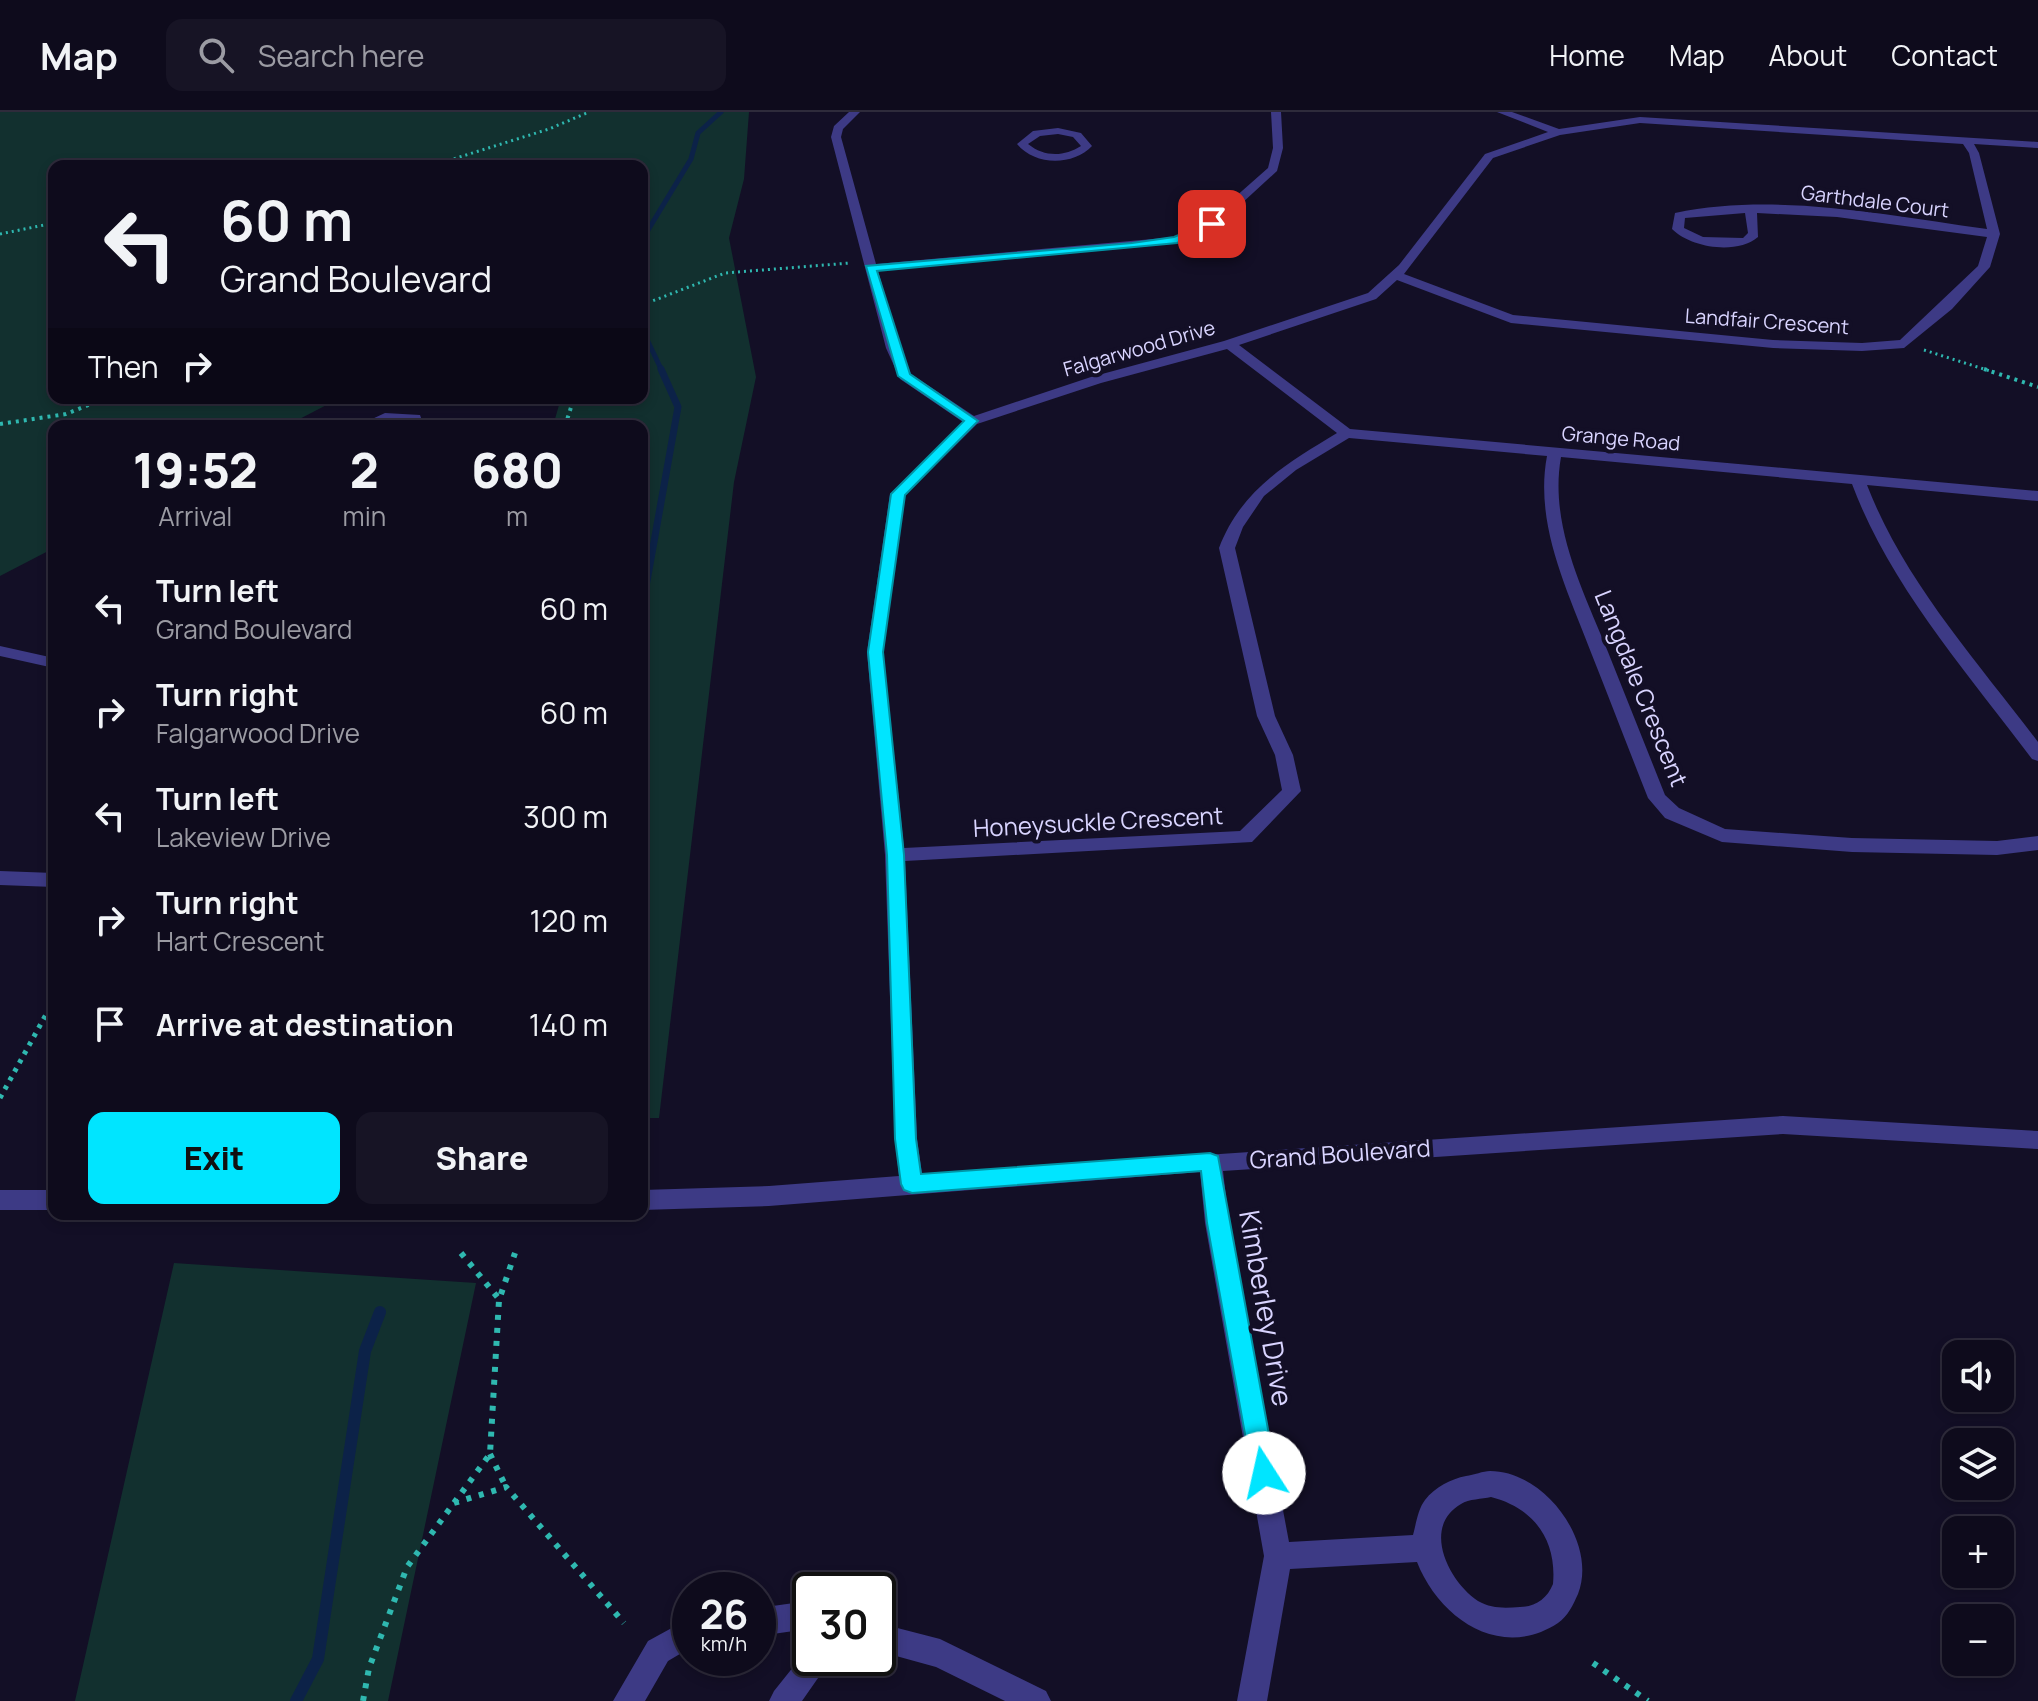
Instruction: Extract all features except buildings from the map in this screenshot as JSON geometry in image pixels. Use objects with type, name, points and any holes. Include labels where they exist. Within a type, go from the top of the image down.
[{"type":"street","points":[[855,112],[838,128],[836,137],[870,268],[905,376],[972,421]]},
{"type":"street","points":[[870,268],[1177,240],[1212,224],[1273,169],[1278,148],[1276,112]]},
{"type":"street","points":[[1502,112],[1558,132]]},
{"type":"street","name":"Falgarwood Drive","points":[[912,1184],[906,1139],[895,855],[875,652],[898,494],[972,421],[1096,380],[1229,344],[1372,296],[1396,275],[1489,156],[1558,132],[1640,120],[2038,145]]},
{"type":"street","points":[[1059,126],[1077,135],[1087,146],[1069,156],[1049,156],[1030,152],[1022,144],[1029,136],[1059,126]]},
{"type":"street","points":[[1904,344],[1947,306],[1984,267],[1994,234],[1974,153],[1968,143]]},
{"type":"street","name":"Garthdale Court","points":[[1751,211],[1754,234],[1746,241],[1713,243],[1688,237],[1678,229],[1679,215],[1719,209],[1751,211],[1789,208],[1994,234]]},
{"type":"street","name":"Landfair Crescent","points":[[1396,275],[1511,319],[1773,344],[1862,347],[1904,344]]},
{"type":"street","points":[[1229,344],[1346,433]]},
{"type":"street","points":[[378,420],[385,417],[416,420]]},
{"type":"street","name":"Grange Road","points":[[1346,433],[2038,496]]},
{"type":"street","name":"Honeysuckle Crescent","points":[[895,855],[1245,837],[1276,810],[1292,791],[1284,755],[1266,716],[1227,548],[1234,523],[1260,488],[1346,433]]},
{"type":"street","name":"Langdale Crescent","points":[[1555,451],[1550,479],[1554,526],[1569,574],[1657,798],[1672,813],[1722,835],[1867,846],[1997,848],[2038,843]]},
{"type":"street","points":[[1858,480],[1872,517],[1911,584],[2038,755]]},
{"type":"street","points":[[0,651],[48,662]]},
{"type":"street","points":[[0,878],[48,880]]},
{"type":"street","name":"Grand Boulevard","points":[[648,1200],[769,1196],[1210,1162],[1783,1125],[2038,1140]]},
{"type":"street","name":"Kimberley Drive","points":[[1210,1162],[1217,1223],[1278,1556],[1252,1701]]},
{"type":"street","points":[[0,1200],[48,1200]]},
{"type":"street","points":[[1491,1484],[1515,1490],[1544,1512],[1565,1542],[1569,1565],[1567,1587],[1556,1606],[1539,1618],[1517,1625],[1492,1622],[1467,1611],[1447,1593],[1433,1571],[1426,1548],[1427,1526],[1435,1507],[1450,1493],[1470,1485],[1491,1484]]},
{"type":"street","points":[[1278,1556],[1426,1548]]},
{"type":"street","points":[[896,1642],[940,1653],[1036,1701]]},
{"type":"street","points":[[628,1701],[658,1651],[672,1643]]},
{"type":"street","points":[[784,1701],[803,1676]]},
{"type":"path","points":[[449,160],[589,112]]},
{"type":"path","points":[[0,234],[48,224]]},
{"type":"path","points":[[648,305],[725,273],[855,263],[870,268]]},
{"type":"path","points":[[1904,344],[2038,387]]},
{"type":"path","points":[[0,424],[66,414],[90,404]]},
{"type":"path","points":[[0,1098],[48,1011]]},
{"type":"path","points":[[461,1253],[499,1300]]},
{"type":"path","points":[[515,1253],[499,1300],[490,1454],[506,1487],[624,1623]]},
{"type":"path","points":[[363,1701],[369,1668],[407,1567],[490,1454]]},
{"type":"path","points":[[454,1503],[506,1487]]},
{"type":"path","points":[[1593,1663],[1648,1701]]},
{"type":"green space","points":[[0,112],[749,112],[744,179],[729,238],[756,377],[734,482],[659,1118],[648,1118],[648,420],[555,420],[559,404],[648,404],[648,160],[48,160],[48,404],[328,404],[298,420],[48,420],[48,551],[0,576]]},
{"type":"green space","points":[[174,1263],[476,1283],[388,1701],[75,1701]]},
{"type":"waterway","points":[[648,230],[691,159],[698,133],[721,112]]},
{"type":"waterway","points":[[648,342],[662,371]]},
{"type":"waterway","points":[[648,575],[678,407],[661,369]]},
{"type":"waterway","points":[[296,1701],[318,1659],[365,1351],[380,1312]]},
{"type":"route","points":[[1212,224],[1177,240],[1132,246],[870,268],[893,348],[905,376],[972,421],[898,494],[875,652],[895,855],[906,1139],[912,1184],[1210,1162],[1217,1223],[1264,1473]]}]
